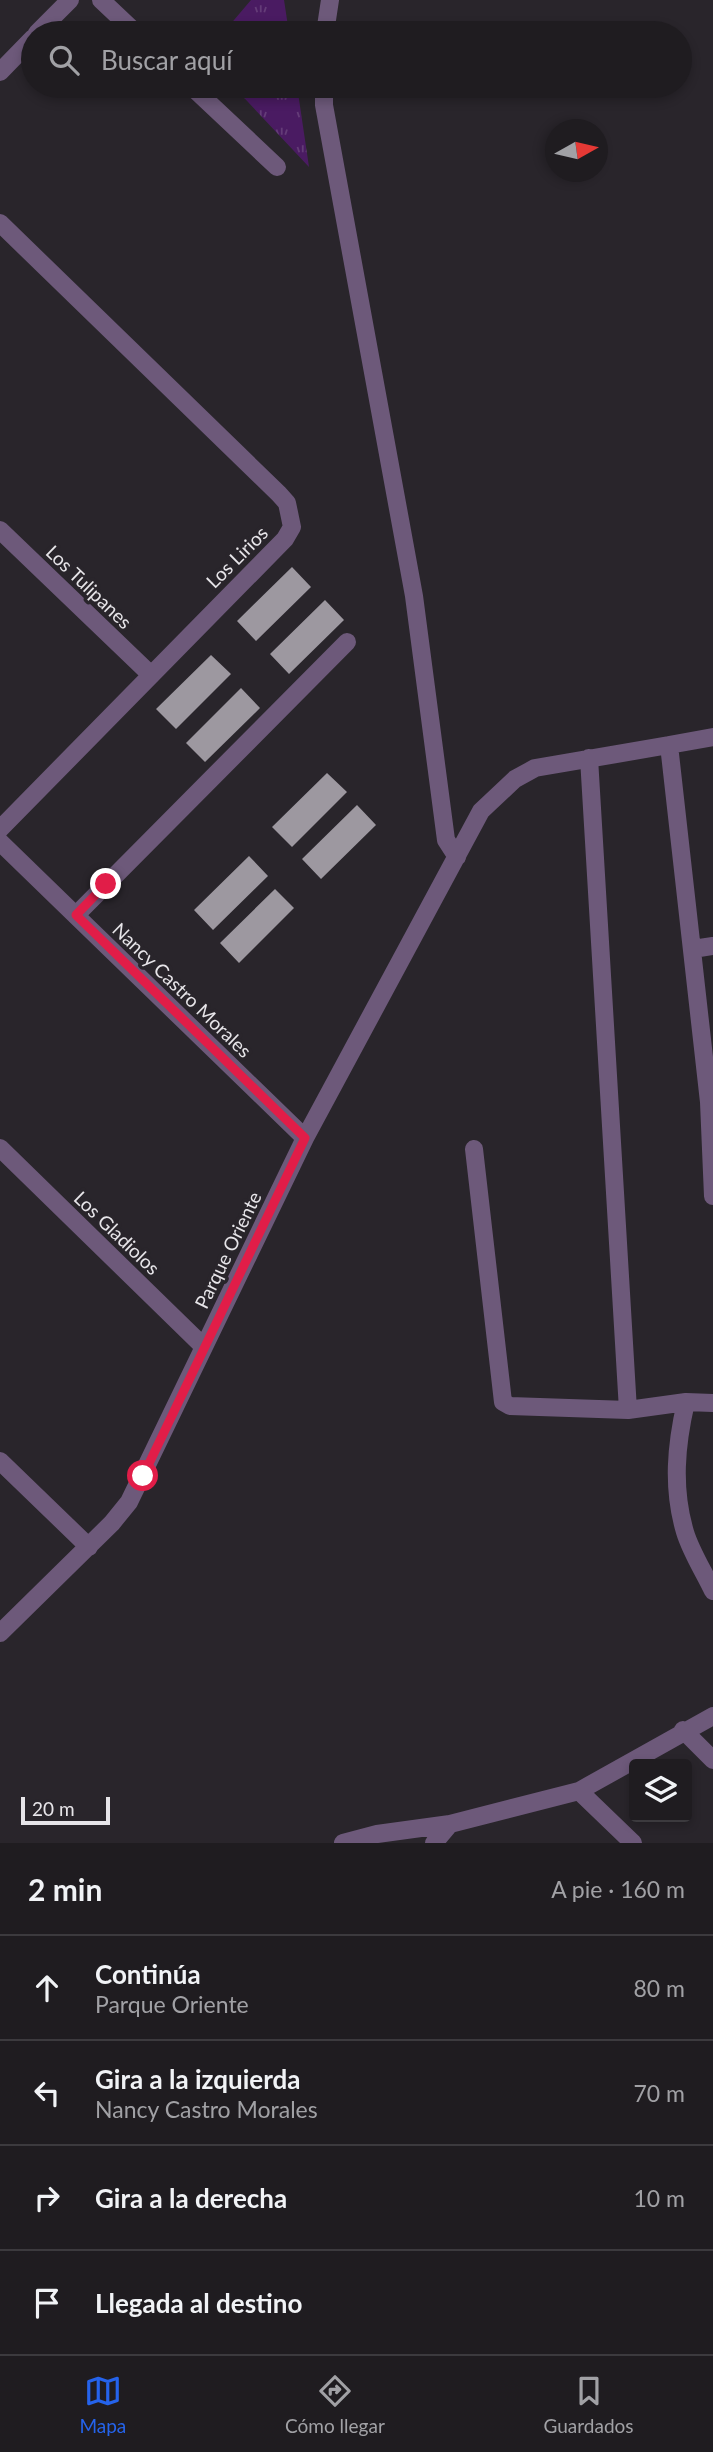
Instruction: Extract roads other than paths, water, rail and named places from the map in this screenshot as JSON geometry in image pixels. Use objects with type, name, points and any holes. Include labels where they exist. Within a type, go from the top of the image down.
[{"type":"street","points":[[49,21],[70,0]]},
{"type":"street","points":[[101,0],[123,21]]},
{"type":"street","points":[[327,21],[330,0]]},
{"type":"street","points":[[0,72],[21,50]]},
{"type":"street","points":[[204,98],[277,167]]},
{"type":"street","points":[[324,98],[414,596],[446,840],[457,857]]},
{"type":"street","name":"Los Lirios","points":[[0,223],[279,494],[291,515],[292,527],[285,539],[0,829]]},
{"type":"street","name":"Los Tulipanes","points":[[0,530],[150,674]]},
{"type":"street","points":[[76,915],[347,642]]},
{"type":"street","name":"Parque Oriente","points":[[0,1633],[89,1546],[129,1502],[305,1138],[481,811],[515,779],[535,768],[713,737]]},
{"type":"street","points":[[669,745],[711,1102],[713,1196]]},
{"type":"street","points":[[589,758],[628,1410]]},
{"type":"street","name":"Nancy Castro Morales","points":[[0,842],[305,1138]]},
{"type":"street","points":[[693,948],[713,946]]},
{"type":"street","name":"Los Gladiolos","points":[[0,1148],[204,1348]]},
{"type":"street","points":[[474,1150],[503,1402],[510,1406],[628,1410],[686,1402],[713,1403]]},
{"type":"street","points":[[686,1402],[676,1445],[677,1488],[685,1533],[713,1591]]},
{"type":"street","points":[[0,1461],[89,1546]]},
{"type":"street","points":[[343,1843],[450,1824],[579,1791],[683,1730],[713,1716]]},
{"type":"street","points":[[683,1730],[713,1759]]},
{"type":"street","points":[[579,1791],[633,1843]]},
{"type":"street","points":[[434,1843],[450,1824]]}]
